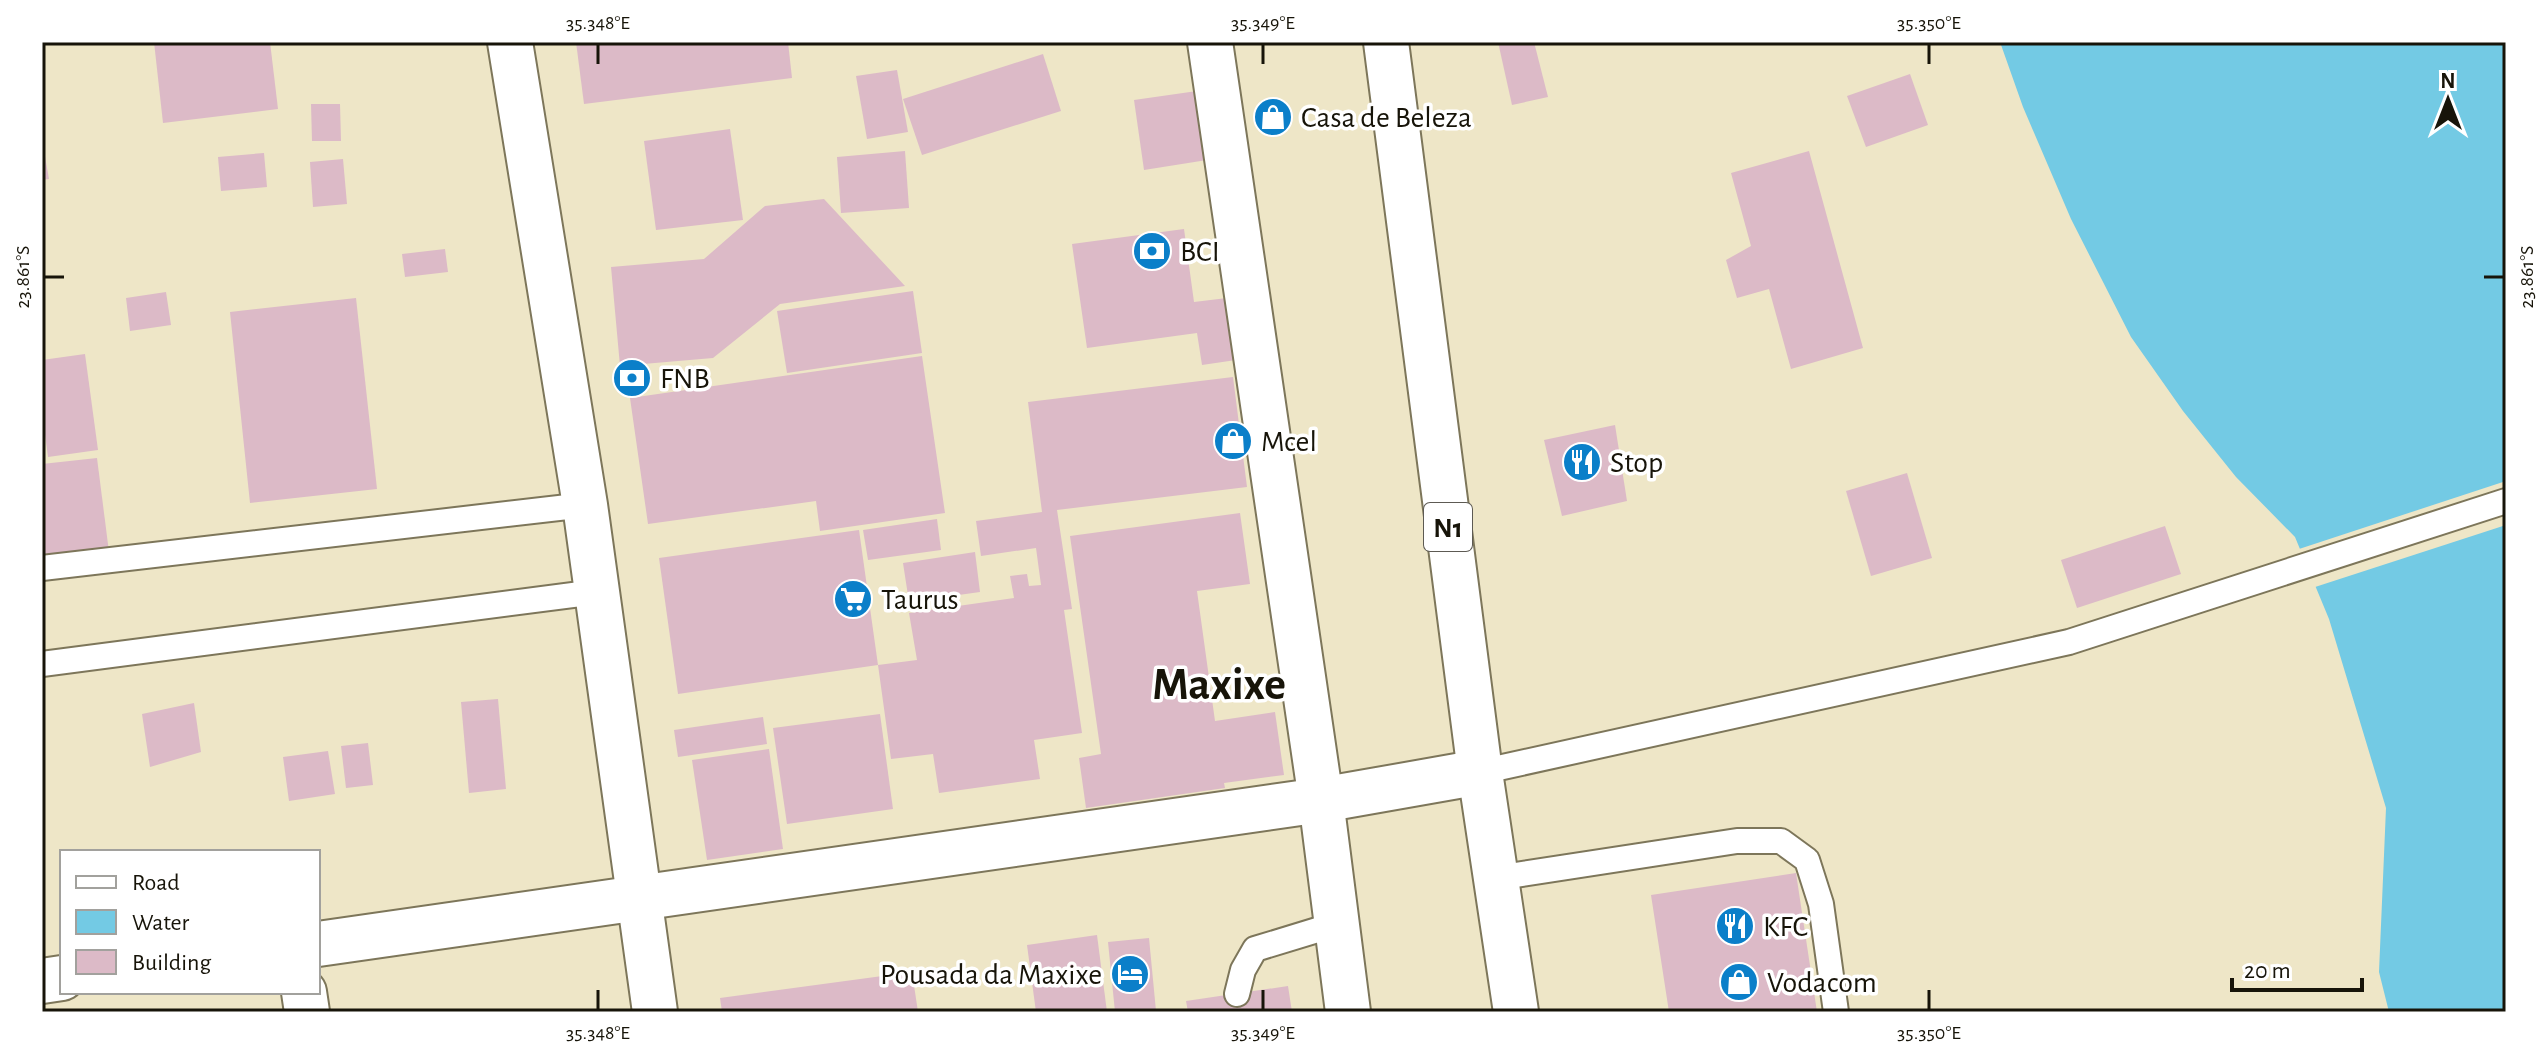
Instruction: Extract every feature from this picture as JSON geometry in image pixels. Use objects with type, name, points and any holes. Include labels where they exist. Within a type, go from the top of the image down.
[{"type":"main road","points":[[510,42],[585,505],[655,1012]]},
{"type":"main road","points":[[1210,42],[1321,800],[1348,1012]]},
{"type":"main road","name":"N1","points":[[1386,42],[1480,772],[1516,1012]]},
{"type":"main road","points":[[320,944],[1321,800],[1480,772]]},
{"type":"lane","points":[[1480,772],[2069,642],[2506,501]]},
{"type":"lane","points":[[42,568],[585,505]]},
{"type":"lane","points":[[42,664],[596,592]]},
{"type":"lane","points":[[1496,878],[1737,841],[1781,841],[1807,860],[1817,889],[1836,1012]]},
{"type":"lane","points":[[1237,994],[1243,970],[1255,949],[1337,924]]},
{"type":"water","points":[[2000,42],[2506,42],[2506,1012],[2389,1012],[2379,972],[2386,808],[2329,619],[2295,537],[2236,477],[2183,411],[2131,337],[2071,219],[2023,107]]},
{"type":"pier","points":[[2506,481],[2506,525],[2312,588],[2296,550]]},
{"type":"building","points":[[154,42],[270,42],[278,109],[163,123]]},
{"type":"building","points":[[576,42],[788,42],[792,78],[584,104]]},
{"type":"building","points":[[1498,42],[1534,42],[1548,97],[1512,105]]},
{"type":"building","points":[[1043,54],[1061,111],[922,155],[903,99]]},
{"type":"building","points":[[897,70],[908,132],[867,139],[856,76]]},
{"type":"building","points":[[1910,74],[1928,125],[1866,147],[1847,96]]},
{"type":"building","points":[[1197,91],[1207,160],[1144,170],[1134,100]]},
{"type":"building","points":[[311,104],[340,104],[341,141],[312,141]]},
{"type":"building","points":[[730,129],[743,220],[656,230],[644,141]]},
{"type":"building","points":[[42,140],[49,179],[42,180]]},
{"type":"building","points":[[905,151],[909,208],[841,213],[837,157]]},
{"type":"building","points":[[1809,151],[1863,348],[1791,369],[1769,289],[1737,298],[1726,260],[1751,246],[1731,173]]},
{"type":"building","points":[[264,153],[267,187],[221,191],[218,157]]},
{"type":"building","points":[[343,159],[347,204],[313,207],[310,162]]},
{"type":"building","points":[[824,199],[905,286],[780,304],[713,358],[620,366],[611,267],[704,259],[765,206]]},
{"type":"building","points":[[1184,229],[1194,302],[1227,298],[1236,360],[1202,365],[1197,333],[1087,348],[1072,244]]},
{"type":"building","points":[[445,249],[448,272],[405,277],[402,254]]},
{"type":"building","points":[[913,291],[922,353],[787,373],[777,311]]},
{"type":"building","points":[[166,292],[171,325],[130,331],[126,298]]},
{"type":"building","points":[[356,298],[377,489],[250,503],[230,312]]},
{"type":"building","points":[[85,354],[98,450],[48,457],[42,412],[42,360]]},
{"type":"building","points":[[922,356],[945,513],[820,531],[816,501],[648,524],[630,398]]},
{"type":"building","points":[[1233,377],[1247,487],[1057,510],[1072,609],[1064,610],[1082,733],[1034,740],[1040,779],[939,793],[933,754],[891,759],[878,665],[917,660],[909,613],[1014,598],[1010,576],[1027,574],[1029,586],[1041,585],[1036,548],[981,556],[976,521],[1042,512],[1028,402]]},
{"type":"building","points":[[1615,425],[1627,501],[1562,516],[1544,440]]},
{"type":"building","points":[[97,458],[109,552],[42,560],[42,464]]},
{"type":"building","points":[[1907,473],[1932,558],[1871,576],[1846,491]]},
{"type":"building","points":[[1240,513],[1250,584],[1197,591],[1215,721],[1275,712],[1284,775],[1224,783],[1225,788],[1086,808],[1079,758],[1101,754],[1070,536]]},
{"type":"building","points":[[937,519],[941,550],[868,560],[863,530]]},
{"type":"building","points":[[2165,526],[2181,574],[2077,608],[2061,560]]},
{"type":"building","points":[[859,530],[878,665],[678,694],[659,558]]},
{"type":"building","points":[[975,552],[980,592],[909,602],[903,563]]},
{"type":"building","points":[[498,699],[506,789],[469,793],[461,702]]},
{"type":"building","points":[[194,703],[201,752],[150,767],[142,714]]},
{"type":"building","points":[[880,714],[893,809],[787,824],[773,728]]},
{"type":"building","points":[[763,717],[767,744],[678,757],[674,730]]},
{"type":"building","points":[[368,743],[373,785],[346,788],[341,746]]},
{"type":"building","points":[[769,749],[783,849],[707,860],[692,760]]},
{"type":"building","points":[[328,751],[335,794],[289,801],[283,757]]},
{"type":"building","points":[[1796,873],[1817,1012],[1669,1012],[1651,895]]},
{"type":"building","points":[[1097,935],[1107,1012],[1036,1012],[1027,945]]},
{"type":"building","points":[[1149,938],[1156,1011],[1115,1012],[1108,942]]},
{"type":"building","points":[[912,972],[918,1012],[722,1012],[720,998]]},
{"type":"building","points":[[1288,986],[1292,1012],[1188,1012],[1186,1001]]},
{"type":"place","name":"Casa de Beleza","points":[[1273,117]]},
{"type":"place","name":"BCI","points":[[1152,251]]},
{"type":"place","name":"FNB","points":[[632,378]]},
{"type":"place","name":"Mcel","points":[[1233,441]]},
{"type":"place","name":"Stop","points":[[1582,462]]},
{"type":"place","name":"Taurus","points":[[853,599]]},
{"type":"place","name":"KFC","points":[[1735,926]]},
{"type":"place","name":"Pousada da Maxixe","points":[[1130,974]]},
{"type":"place","name":"Vodacom","points":[[1739,982]]},
{"type":"district","name":"Maxixe","points":[[1219,683]]}]
